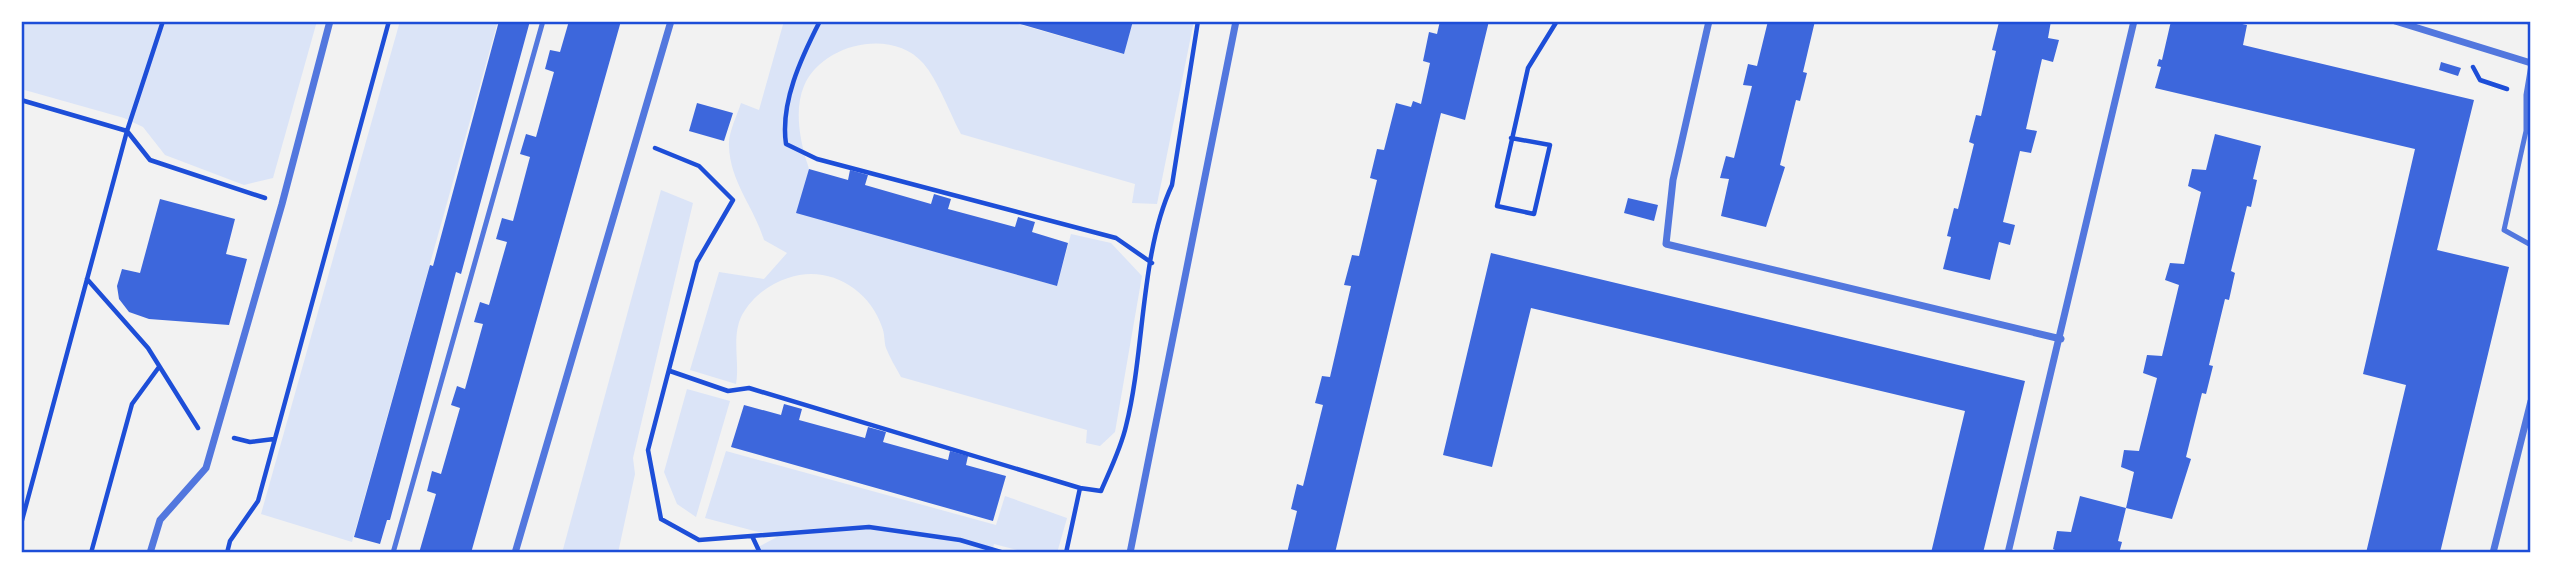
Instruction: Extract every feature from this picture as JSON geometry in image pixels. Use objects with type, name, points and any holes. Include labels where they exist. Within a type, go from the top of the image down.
[{"type":"street","points":[[150,553],[160,520],[205,468],[282,204],[330,21]]},
{"type":"street","points":[[515,553],[671,21]]},
{"type":"street","points":[[1130,553],[1236,21]]},
{"type":"street","points":[[1709,21],[1673,180],[1666,244],[2061,339]]},
{"type":"street","points":[[2008,553],[2061,339],[2134,21]]},
{"type":"street","points":[[2395,21],[2531,64]]},
{"type":"street","points":[[2493,553],[2531,401]]},
{"type":"lane","points":[[393,553],[543,21]]},
{"type":"lane","points":[[2531,64],[2526,95],[2526,131],[2504,230],[2531,245]]},
{"type":"path","points":[[21,524],[127,131],[163,21]]},
{"type":"path","points":[[227,553],[230,541],[258,500],[389,21]]},
{"type":"path","points":[[820,21],[806,48],[792,87],[783,125],[786,144],[817,159],[1116,238],[1152,263]]},
{"type":"path","points":[[1511,138],[1550,145],[1534,215],[1497,206],[1511,138],[1528,68],[1557,21]]},
{"type":"path","points":[[670,371],[727,391],[749,388],[1080,488],[1101,491],[1126,427],[1152,263],[1164,202],[1172,185],[1198,22]]},
{"type":"path","points":[[2472,65],[2480,80],[2526,95]]},
{"type":"path","points":[[21,100],[127,131],[150,160],[282,204]]},
{"type":"path","points":[[638,141],[699,166],[733,200],[697,261],[648,450],[661,519],[699,540],[753,538],[869,527],[960,540],[1003,553]]},
{"type":"path","points":[[87,278],[148,348],[195,427],[250,442],[274,439]]},
{"type":"path","points":[[91,553],[132,404],[159,367]]},
{"type":"path","points":[[1066,553],[1080,488]]},
{"type":"path","points":[[753,538],[760,553]]},
{"type":"shaded area","points":[[21,21],[317,21],[273,178],[244,185],[165,155],[143,127],[124,118],[21,89]]},
{"type":"shaded area","points":[[400,21],[498,21],[352,542],[261,514]]},
{"type":"shaded area","points":[[784,21],[1007,21],[1123,54],[1133,21],[1194,21],[1157,204],[1132,203],[1135,184],[961,134],[939,88],[923,63],[910,52],[894,45],[858,45],[841,51],[813,71],[801,94],[800,130],[809,171],[797,212],[1057,286],[1071,234],[1111,243],[1142,276],[1115,432],[1100,446],[1086,443],[1087,430],[901,377],[886,348],[884,332],[876,313],[867,301],[845,283],[817,274],[803,274],[774,284],[746,308],[737,332],[736,384],[690,370],[719,272],[764,279],[787,253],[764,240],[733,171],[729,146],[731,130],[741,103],[759,110]]},
{"type":"shaded area","points":[[661,190],[693,203],[633,458],[635,474],[618,553],[562,553]]},
{"type":"shaded area","points":[[687,389],[730,401],[696,517],[677,504],[664,472]]},
{"type":"shaded area","points":[[726,451],[996,525],[1005,496],[1067,518],[1057,553],[1028,553],[994,544],[992,553],[747,553],[777,537],[705,518]]},
{"type":"building","points":[[499,21],[530,21],[461,274],[456,272],[390,520],[387,520],[380,544],[354,537],[430,265],[433,266]]},
{"type":"building","points":[[569,21],[621,21],[471,553],[419,553],[436,494],[427,491],[432,471],[441,474],[460,408],[451,405],[457,386],[465,389],[483,324],[474,322],[480,302],[489,305],[507,242],[496,239],[502,218],[513,221],[530,157],[520,154],[526,134],[536,137],[554,72],[545,69],[550,50],[560,52]]},
{"type":"building","points":[[1010,21],[1133,21],[1124,54]]},
{"type":"building","points":[[1440,21],[1489,21],[1465,120],[1441,113],[1335,553],[1287,553],[1297,511],[1291,509],[1297,484],[1303,486],[1323,405],[1315,403],[1322,376],[1330,377],[1351,286],[1344,285],[1352,255],[1359,256],[1377,180],[1370,178],[1377,149],[1384,150],[1396,103],[1411,107],[1413,101],[1421,104],[1430,63],[1423,61],[1429,32],[1437,34]]},
{"type":"building","points":[[1768,21],[1815,21],[1803,72],[1807,73],[1800,101],[1796,100],[1780,165],[1785,167],[1766,227],[1721,216],[1729,179],[1720,178],[1726,156],[1734,158],[1752,86],[1743,85],[1748,64],[1757,66]]},
{"type":"building","points":[[2051,21],[2048,38],[2059,40],[2053,62],[2042,59],[2026,129],[2037,131],[2031,153],[2020,151],[2003,222],[2015,225],[2010,245],[1999,242],[1990,280],[1943,269],[1951,237],[1947,236],[1954,208],[1958,209],[1974,144],[1969,142],[1976,115],[1981,116],[1996,51],[1992,50],[1999,22]]},
{"type":"building","points":[[2171,21],[2228,21],[2247,25],[2243,45],[2474,100],[2437,250],[2509,267],[2440,553],[2366,553],[2406,385],[2363,374],[2415,149],[2155,88],[2161,67],[2157,66],[2159,59],[2162,60]]},
{"type":"building","points":[[2441,62],[2461,68],[2458,76],[2439,70]]},
{"type":"building","points":[[697,103],[733,113],[724,141],[689,131]]},
{"type":"building","points":[[2215,134],[2261,146],[2253,179],[2257,180],[2251,207],[2247,206],[2231,271],[2235,273],[2229,300],[2225,299],[2209,365],[2213,366],[2206,394],[2202,393],[2186,457],[2191,459],[2172,519],[2126,508],[2134,472],[2121,467],[2124,450],[2139,451],[2157,378],[2143,373],[2147,355],[2162,356],[2179,285],[2165,280],[2170,263],[2184,264],[2201,192],[2188,186],[2192,169],[2206,170]]},
{"type":"building","points":[[809,169],[848,180],[850,170],[868,175],[865,185],[931,204],[934,194],[951,199],[948,209],[1015,227],[1018,217],[1035,222],[1032,232],[1068,243],[1057,286],[796,213]]},
{"type":"building","points":[[1628,198],[1658,205],[1654,221],[1624,213]]},
{"type":"building","points":[[160,199],[235,219],[226,254],[247,259],[229,325],[149,319],[129,312],[119,299],[117,286],[122,269],[140,273]]},
{"type":"building","points":[[1491,253],[2025,381],[1983,553],[1931,553],[1965,411],[1531,308],[1492,467],[1443,455]]},
{"type":"building","points":[[784,404],[802,409],[799,420],[865,438],[868,427],[886,432],[883,442],[948,460],[950,451],[968,456],[966,465],[1006,476],[993,521],[731,447],[744,405],[781,415]]},
{"type":"building","points":[[2080,496],[2126,508],[2118,541],[2122,542],[2119,553],[2061,553],[2053,549],[2057,531],[2071,532]]}]
